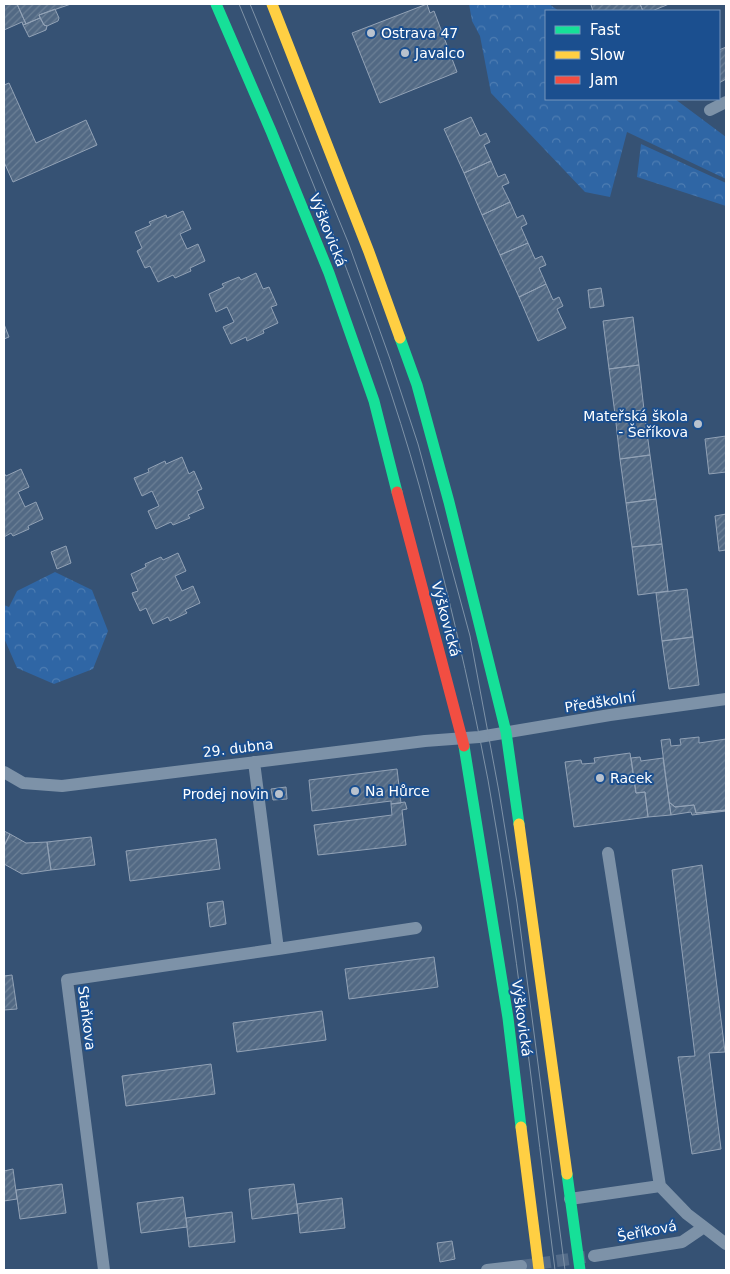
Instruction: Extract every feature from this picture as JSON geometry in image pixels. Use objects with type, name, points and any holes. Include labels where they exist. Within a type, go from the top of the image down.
[{"type":"street","name":"Výškovická","points":[[216,4],[271,131],[329,273],[374,401],[463,738],[508,1018],[538,1270]]},
{"type":"street","name":"Výškovická","points":[[272,4],[369,252],[417,385],[449,502],[506,732],[580,1270]]},
{"type":"street","points":[[710,110],[726,102]]},
{"type":"street","name":"Předškolní","points":[[479,737],[610,715],[726,699]]},
{"type":"street","name":"29. dubna","points":[[4,772],[23,783],[62,786],[425,741],[479,737]]},
{"type":"street","points":[[254,762],[278,950]]},
{"type":"street","points":[[608,853],[660,1186],[687,1214],[726,1244]]},
{"type":"street","name":"Staňkova","points":[[104,1270],[68,980],[416,928]]},
{"type":"street","points":[[570,1199],[660,1186]]},
{"type":"street","name":"Šeříková","points":[[594,1256],[682,1242],[704,1227]]},
{"type":"street","points":[[487,1270],[521,1266]]},
{"type":"green space","points":[[469,4],[549,4],[558,10],[545,10],[545,100],[676,100],[726,137],[726,179],[627,132],[610,197],[585,192],[491,93],[480,36],[472,21]]},
{"type":"green space","points":[[641,144],[726,183],[726,206],[637,177]]},
{"type":"green space","points":[[55,572],[92,590],[108,631],[93,669],[54,684],[17,668],[4,638],[4,605],[9,607],[17,591]]},
{"type":"building","points":[[4,4],[17,4],[26,24],[23,25],[22,22],[4,30]]},
{"type":"building","points":[[17,4],[71,4],[39,15],[40,18],[26,24]]},
{"type":"building","name":"Javalco","points":[[427,4],[430,13],[434,11],[457,72],[380,103],[352,33]]},
{"type":"building","points":[[640,4],[643,10],[593,10],[591,5]]},
{"type":"building","points":[[640,4],[669,4],[654,10],[643,10]]},
{"type":"building","points":[[55,9],[59,18],[58,21],[47,26],[44,25],[39,15]]},
{"type":"building","points":[[40,18],[44,25],[47,26],[46,30],[29,37],[23,25]]},
{"type":"building","points":[[726,47],[726,79],[720,82],[720,50]]},
{"type":"building","points":[[9,83],[36,143],[86,120],[97,145],[13,182],[4,162],[4,85]]},
{"type":"building","points":[[471,117],[480,136],[486,133],[490,142],[484,145],[491,161],[464,173],[444,129]]},
{"type":"building","points":[[491,161],[498,177],[505,174],[509,183],[502,186],[510,202],[482,215],[464,173]]},
{"type":"building","points":[[510,202],[517,218],[523,215],[527,224],[521,227],[528,243],[500,255],[482,215]]},
{"type":"building","points":[[183,211],[191,229],[180,234],[187,249],[198,244],[205,261],[190,268],[191,271],[175,278],[173,275],[158,282],[150,266],[145,268],[137,251],[142,248],[135,232],[151,225],[149,222],[166,215],[167,218]]},
{"type":"building","points":[[528,243],[535,259],[542,256],[546,265],[539,268],[546,284],[519,297],[500,255]]},
{"type":"building","points":[[256,273],[263,289],[269,287],[277,305],[271,307],[278,323],[263,330],[264,333],[247,341],[246,337],[231,344],[223,327],[234,322],[227,307],[216,312],[209,294],[224,287],[222,284],[239,277],[241,280]]},
{"type":"building","points":[[546,284],[553,300],[559,297],[563,306],[557,309],[566,328],[538,341],[519,297]]},
{"type":"building","points":[[601,288],[604,306],[590,308],[588,290]]},
{"type":"building","points":[[633,317],[639,365],[609,369],[603,321]]},
{"type":"building","points":[[4,324],[9,337],[4,339]]},
{"type":"building","points":[[639,365],[644,410],[615,414],[609,369]]},
{"type":"building","points":[[644,410],[650,455],[620,459],[615,414]]},
{"type":"building","points":[[726,436],[726,472],[709,474],[705,439]]},
{"type":"building","points":[[650,455],[656,499],[626,503],[620,459]]},
{"type":"building","points":[[182,457],[189,474],[194,471],[202,489],[197,491],[204,508],[188,515],[190,518],[173,525],[171,522],[156,529],[148,511],[159,506],[152,491],[142,496],[134,478],[149,472],[148,469],[165,461],[166,464]]},
{"type":"building","points":[[21,469],[29,487],[18,492],[25,507],[36,502],[43,519],[28,526],[29,529],[13,536],[11,533],[4,537],[4,473],[6,476]]},
{"type":"building","points":[[656,499],[662,544],[632,547],[626,503]]},
{"type":"building","points":[[726,514],[726,550],[719,551],[715,516]]},
{"type":"building","points":[[662,544],[668,591],[638,595],[632,547]]},
{"type":"building","points":[[66,546],[71,563],[57,569],[51,552]]},
{"type":"building","points":[[178,553],[186,571],[175,576],[182,591],[193,586],[200,603],[185,610],[187,613],[170,621],[168,617],[153,624],[146,608],[140,611],[133,596],[132,593],[138,591],[131,574],[146,567],[145,564],[161,557],[163,560]]},
{"type":"building","points":[[687,589],[693,637],[662,641],[656,593]]},
{"type":"building","points":[[693,637],[699,685],[669,689],[662,641]]},
{"type":"building","points":[[699,737],[699,743],[726,739],[726,810],[696,813],[694,805],[675,807],[669,802],[661,740],[670,739],[671,746],[681,745],[680,739]]},
{"type":"building","name":"Racek","points":[[630,753],[636,793],[645,792],[648,817],[574,827],[565,762],[581,760],[582,764],[595,763],[594,758]]},
{"type":"building","points":[[640,757],[641,761],[663,758],[671,815],[648,817],[645,792],[636,793],[631,758]]},
{"type":"building","name":"Na Hůrce","points":[[397,769],[401,803],[391,804],[391,801],[312,811],[309,780]]},
{"type":"building","name":"Prodej novin","points":[[286,787],[287,799],[273,800],[271,789]]},
{"type":"building","points":[[405,802],[407,809],[402,810],[406,845],[318,855],[314,825],[392,815],[391,804]]},
{"type":"building","points":[[669,802],[675,807],[694,805],[696,813],[726,811],[692,815],[691,812],[671,815]]},
{"type":"building","points":[[4,831],[10,834],[4,846]]},
{"type":"building","points":[[10,834],[26,843],[47,842],[51,870],[22,874],[4,864],[4,846]]},
{"type":"building","points":[[91,837],[95,865],[51,870],[47,842]]},
{"type":"building","points":[[216,839],[220,869],[130,881],[126,851]]},
{"type":"building","points":[[702,865],[725,1052],[709,1053],[721,1149],[692,1154],[678,1057],[695,1056],[672,870]]},
{"type":"building","points":[[223,901],[226,924],[210,927],[207,903]]},
{"type":"building","points":[[434,957],[438,987],[349,999],[345,969]]},
{"type":"building","points":[[12,975],[17,1009],[4,1010],[4,976]]},
{"type":"building","points":[[322,1011],[326,1040],[237,1052],[233,1023]]},
{"type":"building","points":[[211,1064],[215,1094],[126,1106],[122,1076]]},
{"type":"building","points":[[13,1169],[17,1199],[4,1201],[4,1171]]},
{"type":"building","points":[[62,1184],[66,1213],[20,1219],[16,1190]]},
{"type":"building","points":[[294,1184],[298,1213],[252,1219],[249,1189]]},
{"type":"building","points":[[183,1197],[187,1227],[141,1233],[137,1203]]},
{"type":"building","points":[[342,1198],[345,1228],[300,1233],[297,1204]]},
{"type":"building","points":[[232,1212],[235,1242],[189,1247],[186,1218]]},
{"type":"building","points":[[452,1241],[455,1259],[440,1262],[437,1243]]},
{"type":"tunnel","points":[[521,1266],[585,1257]]},
{"type":"tram line","points":[[239,4],[336,242],[381,362],[419,485],[448,595],[481,743],[508,902],[555,1270]]},
{"type":"tram line","points":[[250,4],[348,242],[390,359],[418,444],[470,636],[499,792],[517,903],[565,1270]]},
{"type":"traffic: fast","points":[[216,4],[271,131],[329,273],[374,401],[397,492]]},
{"type":"traffic: fast","points":[[400,338],[417,385],[449,502],[506,732],[519,824]]},
{"type":"traffic: fast","points":[[464,746],[508,1018],[521,1127]]},
{"type":"traffic: fast","points":[[567,1174],[580,1270]]},
{"type":"traffic: slow","points":[[272,4],[369,252],[400,338]]},
{"type":"traffic: slow","points":[[519,824],[567,1174]]},
{"type":"traffic: slow","points":[[521,1127],[539,1270]]},
{"type":"traffic: jam","points":[[397,492],[464,746]]},
{"type":"place","name":"Ostrava 47","points":[[371,33]]},
{"type":"place","name":"Javalco","points":[[405,53]]},
{"type":"place","name":"Mateřská škola - Šeříkova","points":[[698,424]]},
{"type":"place","name":"Racek","points":[[600,778]]},
{"type":"place","name":"Na Hůrce","points":[[355,791]]},
{"type":"place","name":"Prodej novin","points":[[279,794]]}]
